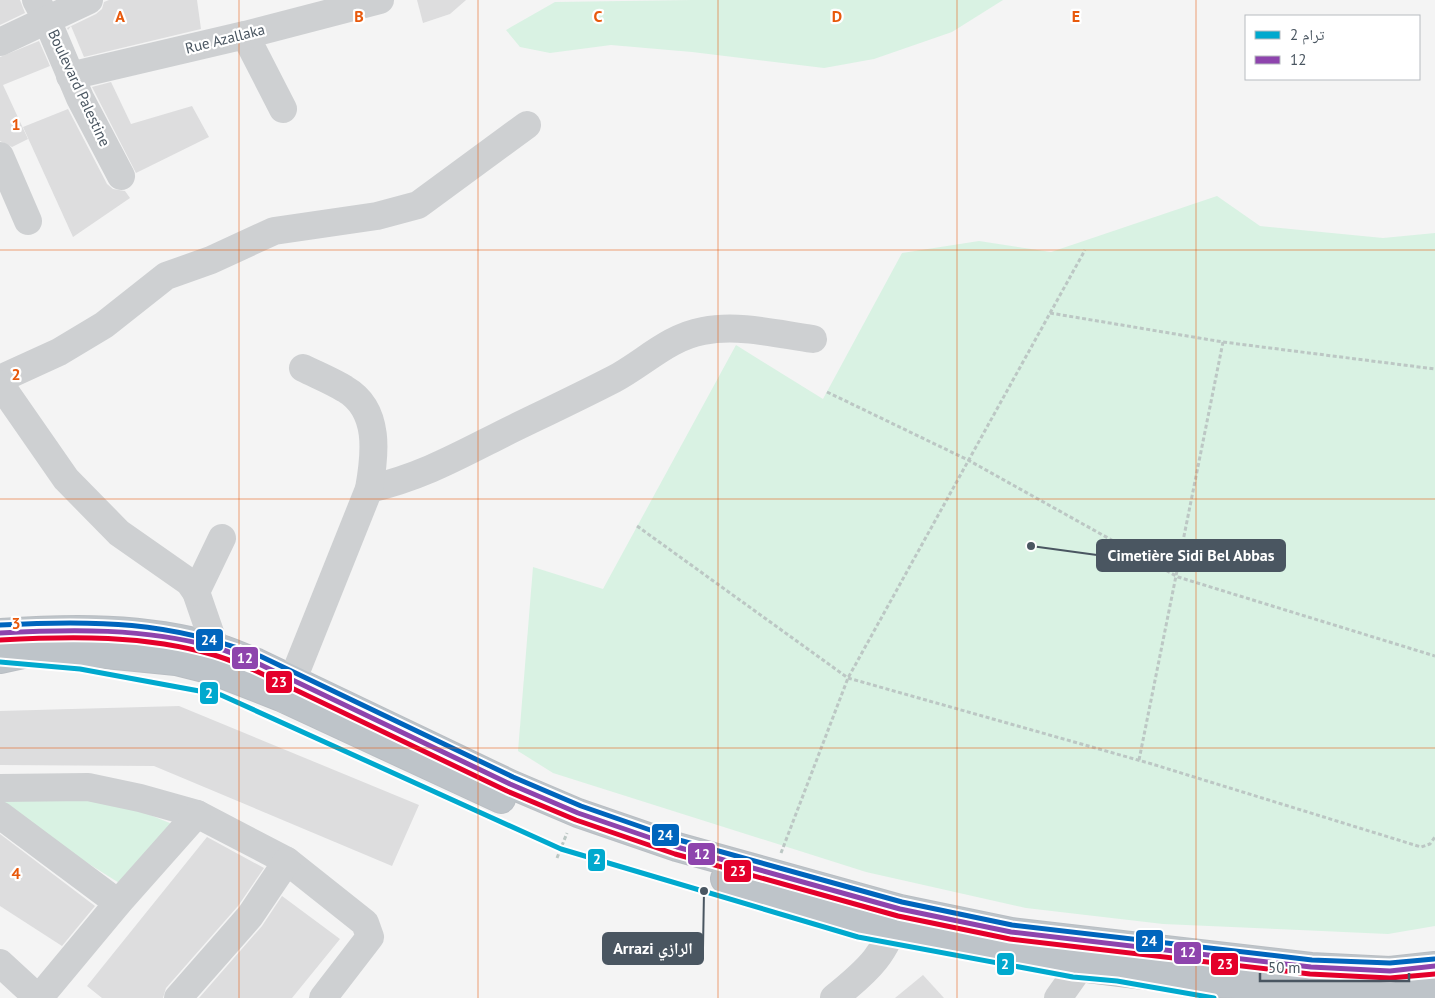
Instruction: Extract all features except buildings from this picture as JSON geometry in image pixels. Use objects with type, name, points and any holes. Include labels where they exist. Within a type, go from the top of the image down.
[{"type":"highway","points":[[0,633],[80,629],[128,631],[170,636],[215,647],[426,766],[570,830],[789,900],[897,918],[1311,967],[1391,986],[1435,966]]},
{"type":"highway","points":[[0,659],[32,652],[75,651],[176,661],[243,681],[289,690],[578,813],[677,847],[773,874],[897,918],[1080,967],[1210,983],[1435,985]]},
{"type":"street","points":[[0,42],[41,10],[88,0]]},
{"type":"street","name":"Rue Azallaka","points":[[70,76],[245,35],[310,8],[380,0]]},
{"type":"street","name":"Boulevard Palestine","points":[[41,10],[70,76],[121,176]]},
{"type":"street","points":[[245,35],[283,109]]},
{"type":"street","points":[[0,379],[59,352],[104,326],[166,276],[211,260],[274,231],[377,216],[418,205],[527,125]]},
{"type":"street","points":[[0,156],[28,221]]},
{"type":"street","points":[[369,489],[398,482],[431,470],[615,378],[662,347],[682,337],[702,331],[745,329],[812,339]]},
{"type":"street","points":[[289,690],[369,489],[374,458],[374,432],[364,409],[347,390],[303,368]]},
{"type":"street","points":[[0,384],[66,479],[119,533],[189,582],[196,592],[215,647]]},
{"type":"street","points":[[196,592],[222,538]]},
{"type":"street","points":[[0,788],[88,787],[140,798],[197,814],[287,862],[365,923],[370,937],[322,998]]},
{"type":"street","points":[[0,814],[118,903]]},
{"type":"street","points":[[0,963],[39,998],[118,903],[197,814]]},
{"type":"street","points":[[178,998],[250,916],[287,862]]},
{"type":"street","points":[[834,998],[866,972],[877,959],[897,918]]},
{"type":"street","points":[[1058,998],[1080,967],[1092,942]]},
{"type":"path","points":[[773,874],[848,678],[1085,250]]},
{"type":"path","points":[[1050,312],[1224,342],[1435,369]]},
{"type":"path","points":[[1140,760],[1224,342]]},
{"type":"path","points":[[827,392],[968,460],[1178,577],[1435,656]]},
{"type":"path","points":[[637,526],[848,678],[1140,760],[1421,847],[1430,844],[1435,838]]},
{"type":"green space","points":[[1003,0],[952,32],[874,59],[824,68],[692,52],[611,45],[550,53],[520,47],[506,30],[555,2]]},
{"type":"green space","points":[[1217,196],[1260,226],[1383,238],[1435,233],[1435,926],[1388,934],[1163,924],[1026,908],[866,872],[553,773],[518,751],[533,567],[603,589],[736,345],[823,399],[902,253],[979,241],[1051,252]]},
{"type":"green space","points":[[3,798],[116,801],[177,826],[124,886],[3,810]]},
{"type":"tram line","name":"2","points":[[0,662],[80,669],[221,695],[561,849],[858,937],[1073,977],[1117,981],[1214,998]]},
{"type":"transit line","name":"24","points":[[0,625],[100,623],[163,629],[227,644],[260,656],[513,777],[581,806],[679,840],[902,902],[1012,925],[1312,960],[1390,963],[1434,959]]},
{"type":"transit line","name":"12","points":[[0,633],[108,631],[161,636],[220,649],[257,663],[510,784],[578,813],[677,847],[900,909],[1011,932],[1311,967],[1390,971],[1435,966]]},
{"type":"transit line","name":"23","points":[[0,640],[54,638],[135,640],[188,648],[219,657],[254,670],[507,791],[576,820],[675,854],[898,916],[1010,939],[1310,974],[1390,978],[1435,974]]},
{"type":"place","name":"Cimetière Sidi Bel Abbas","points":[[1031,546]]},
{"type":"place","name":"Arrazi الرازي","points":[[704,891]]}]
